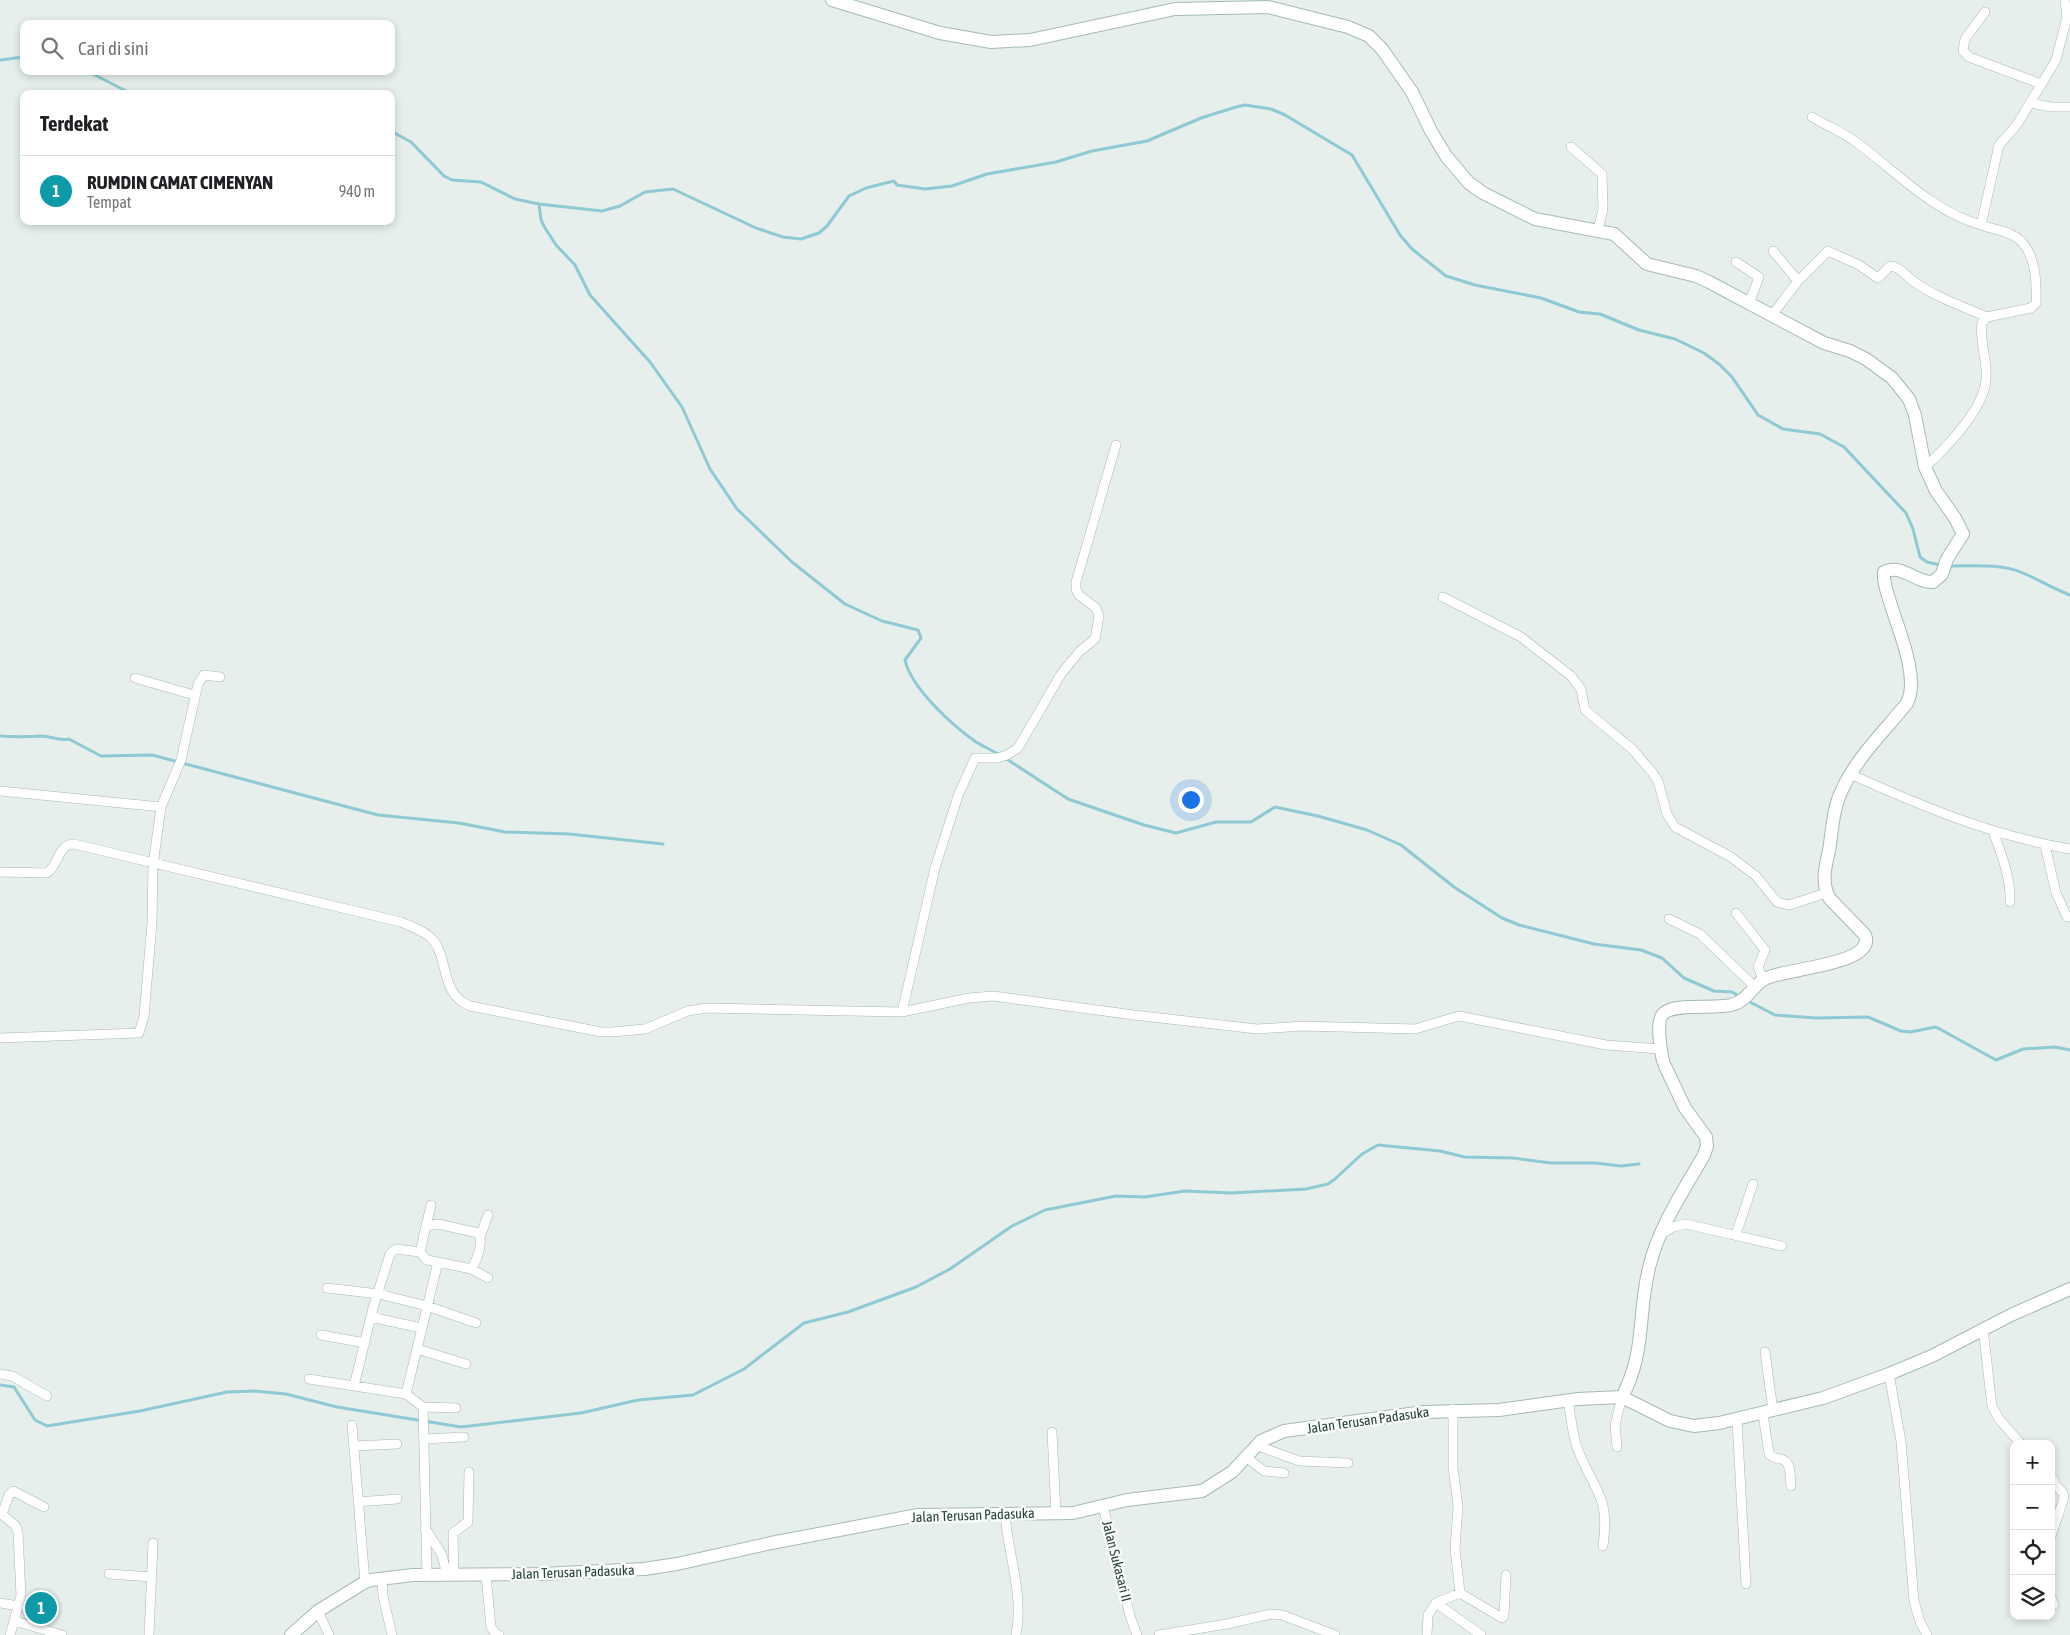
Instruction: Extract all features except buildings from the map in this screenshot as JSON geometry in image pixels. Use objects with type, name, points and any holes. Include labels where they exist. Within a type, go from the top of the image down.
[{"type":"street","points":[[832,0],[948,35],[991,42],[1030,40],[1175,9],[1268,6],[1340,24],[1370,36],[1382,49],[1412,92],[1438,144],[1456,169],[1469,183],[1483,193],[1535,219],[1614,234],[1647,264],[1696,276],[1824,343],[1850,351],[1866,359],[1902,387],[1910,399],[1925,468],[1936,491],[1955,518],[1963,534],[1947,559],[1938,580],[1927,582],[1893,569],[1884,572],[1883,579],[1902,641],[1912,690],[1907,704],[1850,774],[1841,791],[1834,818],[1825,872],[1826,892],[1865,935],[1866,946],[1863,950],[1837,962],[1759,983],[1742,1002],[1731,1006],[1679,1009],[1664,1013],[1661,1017],[1660,1048],[1664,1064],[1685,1108],[1703,1131],[1707,1146],[1704,1155],[1659,1236],[1649,1265],[1638,1352],[1632,1377],[1622,1397],[1615,1425],[1617,1447]]},
{"type":"street","points":[[1981,225],[1999,146],[2016,126],[2056,60],[2067,16],[2065,0]]},
{"type":"street","points":[[1985,12],[1965,39],[1964,51],[1969,57],[2041,84]]},
{"type":"street","points":[[2030,103],[2050,107],[2070,107]]},
{"type":"street","points":[[1772,315],[1798,281],[1825,253],[1830,251],[1858,265],[1878,278],[1890,266],[1895,266],[1913,281],[1937,295],[1987,317],[2034,306],[2036,278],[2034,266],[2022,242],[2009,233],[1964,219],[1928,199],[1851,139],[1812,117]]},
{"type":"street","points":[[1571,147],[1602,174],[1604,202],[1598,230]]},
{"type":"street","points":[[1773,252],[1798,281]]},
{"type":"street","points":[[1736,262],[1759,277],[1749,304]]},
{"type":"street","points":[[1925,468],[1951,440],[1978,403],[1984,391],[1986,370],[1981,330],[1982,323],[1987,317]]},
{"type":"street","points":[[902,1012],[938,859],[958,796],[975,758],[996,758],[1007,755],[1018,748],[1061,674],[1080,651],[1094,639],[1099,616],[1096,608],[1080,595],[1076,589],[1076,582],[1116,446]]},
{"type":"street","points":[[1443,597],[1522,637],[1571,676],[1581,689],[1586,710],[1632,750],[1652,772],[1658,781],[1667,814],[1675,827],[1731,857],[1756,876],[1777,902],[1790,905],[1826,892]]},
{"type":"street","points":[[0,1038],[139,1033],[144,1016],[152,923],[153,864],[161,807],[181,760],[194,695],[201,678],[204,676],[220,677]]},
{"type":"street","points":[[135,678],[194,695]]},
{"type":"street","points":[[1850,774],[1924,807],[1993,831],[2045,845],[2070,849]]},
{"type":"street","points":[[0,792],[161,807]]},
{"type":"street","points":[[1993,831],[2011,889],[2010,902]]},
{"type":"street","points":[[0,872],[48,873],[56,865],[61,850],[70,844],[401,922],[430,937],[437,947],[454,995],[460,1002],[470,1006],[601,1032],[630,1032],[645,1029],[688,1011],[707,1008],[902,1012],[969,998],[993,996],[1134,1016],[1257,1029],[1303,1026],[1416,1029],[1458,1016],[1606,1045],[1660,1048]]},
{"type":"street","points":[[2045,845],[2056,893],[2067,917]]},
{"type":"street","points":[[1736,913],[1765,950],[1758,967],[1759,983]]},
{"type":"street","points":[[1669,919],[1700,934],[1759,983]]},
{"type":"street","points":[[1736,1234],[1753,1184]]},
{"type":"street","points":[[420,1252],[431,1205]]},
{"type":"street","points":[[471,1269],[488,1215]]},
{"type":"street","points":[[426,1226],[438,1224],[478,1234],[480,1237]]},
{"type":"street","points":[[1659,1236],[1673,1227],[1686,1224],[1782,1246]]},
{"type":"street","points":[[354,1386],[371,1317],[392,1252],[396,1249],[420,1252],[427,1260],[471,1269],[488,1278]]},
{"type":"street","points":[[406,1394],[438,1262]]},
{"type":"street","points":[[327,1288],[379,1294],[427,1306],[476,1323]]},
{"type":"street","points":[[1622,1397],[1670,1421],[1688,1426],[1703,1426],[1737,1420],[1823,1398],[1889,1374],[1932,1356],[1983,1329],[2070,1289]]},
{"type":"street","points":[[371,1317],[422,1328]]},
{"type":"street","points":[[1983,1329],[1992,1406],[1999,1419],[2017,1440]]},
{"type":"street","points":[[321,1335],[365,1343]]},
{"type":"street","points":[[417,1349],[466,1364]]},
{"type":"street","points":[[1765,1352],[1770,1454],[1788,1464],[1791,1486]]},
{"type":"street","points":[[0,1374],[12,1376],[46,1396]]},
{"type":"street","points":[[1889,1374],[1900,1441],[1914,1601],[1920,1622],[1927,1635]]},
{"type":"street","points":[[309,1379],[406,1394],[423,1407],[456,1408]]},
{"type":"street","name":"Jalan Terusan Padasuka","points":[[291,1635],[318,1611],[365,1582],[427,1575],[486,1576],[644,1569],[912,1516],[1073,1513],[1127,1500],[1202,1491],[1223,1479],[1256,1445],[1284,1431],[1453,1409],[1499,1410],[1568,1400],[1622,1397]]},
{"type":"street","points":[[1568,1400],[1578,1451],[1598,1488],[1605,1510],[1606,1522],[1602,1546]]},
{"type":"street","points":[[423,1407],[424,1527],[427,1575]]},
{"type":"street","points":[[1453,1409],[1453,1468],[1458,1506],[1454,1549],[1460,1593]]},
{"type":"street","points":[[1737,1420],[1746,1584]]},
{"type":"street","points":[[352,1425],[365,1582]]},
{"type":"street","points":[[1052,1432],[1056,1513]]},
{"type":"street","points":[[424,1438],[464,1437]]},
{"type":"street","points":[[354,1446],[397,1444]]},
{"type":"street","points":[[1256,1445],[1299,1461],[1348,1463]]},
{"type":"street","points":[[1246,1457],[1264,1471],[1284,1473]]},
{"type":"street","points":[[451,1575],[453,1533],[468,1522],[470,1472]]},
{"type":"street","points":[[2055,1481],[2070,1492]]},
{"type":"street","points":[[2053,1530],[2064,1498],[2063,1493],[2055,1484]]},
{"type":"street","points":[[10,1635],[21,1596],[21,1566],[18,1532],[15,1525],[1,1514],[9,1494],[13,1491],[44,1508]]},
{"type":"street","points":[[358,1502],[397,1499]]},
{"type":"street","name":"Jalan Sukasari II","points":[[1103,1506],[1130,1616],[1137,1635]]},
{"type":"street","points":[[1005,1514],[1019,1594],[1016,1635]]},
{"type":"street","points":[[424,1527],[442,1555],[451,1575]]},
{"type":"street","points":[[149,1635],[153,1543]]},
{"type":"street","points":[[109,1574],[152,1577]]},
{"type":"street","points":[[1460,1593],[1502,1618],[1504,1616],[1506,1575]]},
{"type":"street","points":[[486,1576],[491,1627],[499,1635]]},
{"type":"street","points":[[382,1579],[383,1596],[392,1635]]},
{"type":"street","points":[[1427,1635],[1428,1615],[1436,1603],[1460,1593]]},
{"type":"street","points":[[0,1603],[19,1606]]},
{"type":"street","points":[[1436,1603],[1481,1635]]},
{"type":"street","points":[[318,1611],[329,1635]]},
{"type":"street","points":[[1159,1635],[1227,1624],[1271,1614],[1282,1615],[1335,1635]]},
{"type":"street","points":[[15,1621],[62,1635]]},
{"type":"waterway","points":[[0,60],[20,58]]},
{"type":"waterway","points":[[95,75],[124,90]]},
{"type":"waterway","points":[[395,133],[411,142],[444,176],[452,180],[481,182],[515,199],[539,204],[602,211],[620,206],[645,192],[673,189],[756,228],[783,237],[801,239],[819,233],[827,226],[849,196],[866,188],[894,181],[897,185],[925,189],[952,186],[987,174],[1056,162],[1092,151],[1147,141],[1201,118],[1236,107],[1245,105],[1271,109],[1285,115],[1352,155],[1400,235],[1412,249],[1446,276],[1475,285],[1541,298],[1579,312],[1600,314],[1639,330],[1675,339],[1704,353],[1719,364],[1732,377],[1758,415],[1783,429],[1820,434],[1844,447],[1906,513],[1913,529],[1920,557],[1927,562],[1940,565]]},
{"type":"waterway","points":[[539,204],[541,220],[545,228],[556,245],[575,265],[590,295],[650,362],[682,407],[710,469],[737,509],[792,562],[845,604],[882,621],[918,630],[921,638],[905,660],[915,682],[934,706],[956,726],[976,742],[1000,755]]},
{"type":"waterway","points":[[1949,566],[2006,568],[2023,573],[2070,595]]},
{"type":"waterway","points":[[0,736],[41,736],[69,739],[101,756],[152,755],[378,815],[459,823],[505,832],[569,834],[663,844]]},
{"type":"waterway","points":[[1005,758],[1068,799],[1144,825],[1176,833],[1216,822],[1251,822],[1275,807],[1318,816],[1367,830],[1401,845],[1454,887],[1502,918],[1519,925],[1594,944],[1641,950],[1662,958],[1684,978],[1714,991],[1732,992],[1741,997]]},
{"type":"waterway","points":[[1746,1000],[1775,1015],[1816,1018],[1868,1017],[1901,1031],[1910,1032],[1936,1027],[1996,1060],[2023,1049],[2055,1047],[2070,1050]]},
{"type":"waterway","points":[[0,1385],[14,1387],[35,1420],[47,1426],[140,1411],[227,1392],[255,1391],[286,1394],[337,1407],[461,1427],[581,1413],[638,1400],[693,1395],[744,1369],[804,1323],[848,1312],[916,1287],[950,1269],[1012,1226],[1045,1210],[1116,1196],[1145,1197],[1185,1191],[1231,1193],[1306,1189],[1328,1184],[1362,1154],[1378,1145],[1440,1151],[1465,1157],[1513,1158],[1551,1163],[1595,1163],[1621,1166],[1639,1164]]},
{"type":"place","name":"RUMDIN CAMAT CIMENYAN","points":[[41,1608]]}]
